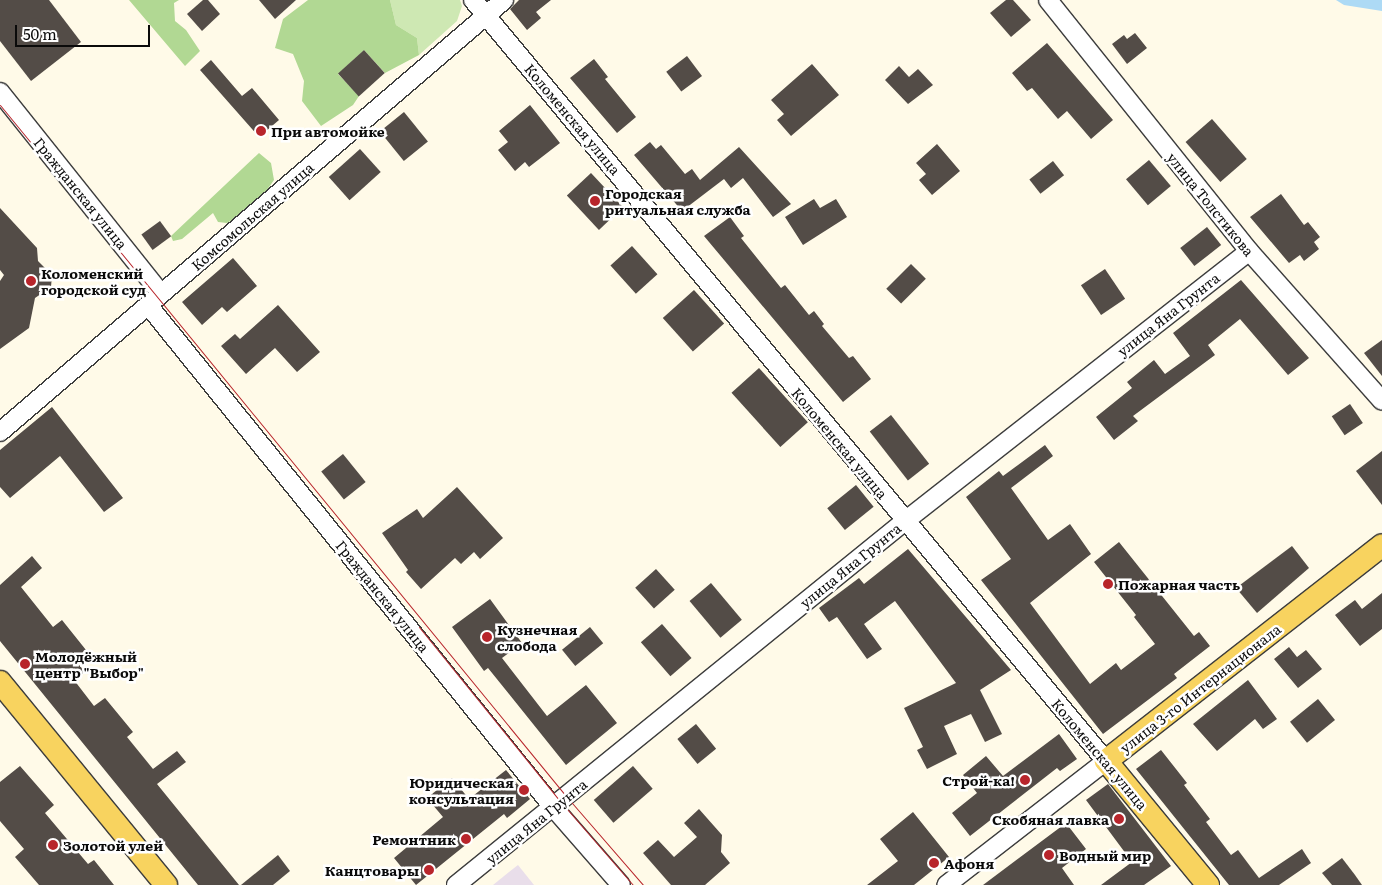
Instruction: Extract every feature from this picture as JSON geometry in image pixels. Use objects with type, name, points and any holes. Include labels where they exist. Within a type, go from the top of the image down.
[{"type":"main road","name":"улица 3-го Интернационала","points":[[1106,761],[1382,545]]},
{"type":"main road","points":[[0,682],[166,885]]},
{"type":"main road","name":"Коломенская улица","points":[[1106,761],[1208,885]]},
{"type":"street","name":"Коломенская улица","points":[[473,0],[1106,761]]},
{"type":"street","name":"Комсомольская улица","points":[[0,432],[504,0]]},
{"type":"street","name":"улица Толстикова","points":[[1048,0],[1249,251],[1382,401]]},
{"type":"street","name":"Гражданская улица","points":[[0,92],[155,299],[552,807],[621,885]]},
{"type":"street","name":"улица Яна Грунта","points":[[456,885],[905,521],[1249,251]]},
{"type":"street","name":"улица 3-го Интернационала","points":[[946,885],[1106,761]]},
{"type":"shaded area","points":[[518,865],[534,885],[493,885],[509,872]]},
{"type":"green space","points":[[129,0],[179,0],[174,3],[175,21],[186,30],[200,51],[185,66]]},
{"type":"green space","points":[[308,0],[390,0],[396,25],[417,38],[419,55],[385,73],[364,50],[338,74],[359,96],[353,105],[321,126],[302,101],[304,81],[293,54],[275,48],[283,19]]},
{"type":"green space","points":[[390,0],[460,0],[462,6],[457,21],[419,55],[417,38],[396,25]]},
{"type":"green space","points":[[259,153],[271,163],[274,180],[255,207],[227,223],[218,222],[213,213],[182,239],[173,241],[171,236]]},
{"type":"water","points":[[1336,0],[1382,0],[1382,11],[1344,5]]},
{"type":"building","points":[[0,0],[49,0],[81,42],[31,81],[0,41]]},
{"type":"building","points":[[203,0],[208,0],[220,14],[202,31],[187,14]]},
{"type":"building","points":[[259,0],[296,0],[275,19]]},
{"type":"building","points":[[519,0],[551,0],[536,12],[541,18],[527,30],[510,9]]},
{"type":"building","points":[[1006,0],[1013,0],[1031,20],[1011,37],[990,13]]},
{"type":"building","points":[[1135,33],[1147,48],[1127,64],[1112,44],[1124,35],[1127,39]]},
{"type":"building","points":[[1047,43],[1113,120],[1091,139],[1067,111],[1058,119],[1032,88],[1027,91],[1012,73]]},
{"type":"building","points":[[364,50],[385,73],[359,96],[338,73]]},
{"type":"building","points":[[687,56],[702,76],[681,92],[666,72]]},
{"type":"building","points":[[594,59],[608,77],[605,79],[636,117],[617,133],[570,78]]},
{"type":"building","points":[[211,60],[242,96],[252,88],[279,120],[259,137],[200,70]]},
{"type":"building","points":[[812,64],[839,95],[791,136],[777,120],[784,114],[771,100]]},
{"type":"building","points":[[899,66],[909,77],[918,69],[933,85],[908,104],[885,80]]},
{"type":"building","points":[[530,105],[560,143],[529,167],[525,162],[515,171],[498,150],[508,142],[499,131]]},
{"type":"building","points":[[404,112],[428,142],[404,161],[380,132]]},
{"type":"building","points":[[1212,119],[1247,159],[1220,182],[1186,142]]},
{"type":"building","points":[[650,142],[656,149],[661,145],[685,174],[692,169],[700,180],[739,147],[791,204],[773,217],[743,178],[731,188],[724,179],[682,211],[634,155]]},
{"type":"building","points":[[937,144],[960,171],[932,195],[919,180],[926,174],[916,163]]},
{"type":"building","points":[[360,149],[381,172],[350,200],[329,177]]},
{"type":"building","points":[[1149,160],[1171,186],[1148,205],[1126,179]]},
{"type":"building","points":[[1053,161],[1064,175],[1040,194],[1029,179]]},
{"type":"building","name":"Городская ритуальная служба","points":[[591,173],[623,207],[599,230],[567,196]]},
{"type":"building","points":[[1281,194],[1304,225],[1308,222],[1320,237],[1314,242],[1319,249],[1304,261],[1300,255],[1289,263],[1250,217]]},
{"type":"building","points":[[814,199],[820,208],[836,199],[847,217],[803,245],[785,217]]},
{"type":"building","points":[[0,208],[37,248],[38,261],[52,275],[51,287],[35,298],[29,328],[0,349],[0,281],[4,275],[0,270]]},
{"type":"building","points":[[730,217],[744,236],[741,238],[781,288],[785,285],[809,315],[814,311],[824,324],[822,326],[849,358],[853,356],[871,379],[843,402],[704,236]]},
{"type":"building","points":[[160,221],[171,236],[153,250],[141,235]]},
{"type":"building","points":[[1207,227],[1221,245],[1194,266],[1180,248]]},
{"type":"building","points":[[632,246],[657,274],[636,294],[610,265]]},
{"type":"building","points":[[233,258],[257,286],[227,312],[222,307],[202,325],[182,302]]},
{"type":"building","points":[[911,264],[926,279],[901,304],[886,289]]},
{"type":"building","points":[[1105,269],[1125,299],[1101,315],[1081,285]]},
{"type":"building","points":[[1241,280],[1309,358],[1288,375],[1240,319],[1208,345],[1215,355],[1133,416],[1138,421],[1114,440],[1096,417],[1132,388],[1127,382],[1154,360],[1165,374],[1190,356],[1173,333]]},
{"type":"building","points":[[694,290],[724,323],[693,352],[663,318]]},
{"type":"building","points":[[278,305],[320,352],[297,372],[275,348],[246,374],[221,346],[235,334],[240,339]]},
{"type":"building","points":[[1382,340],[1382,376],[1364,353]]},
{"type":"building","points":[[759,368],[808,422],[780,447],[732,393]]},
{"type":"building","points":[[1350,404],[1363,423],[1345,435],[1332,416]]},
{"type":"building","points":[[52,407],[123,498],[104,512],[60,456],[10,498],[0,487],[0,450]]},
{"type":"building","points":[[891,415],[929,464],[908,480],[870,432]]},
{"type":"building","points":[[1045,445],[1053,456],[1011,488],[1048,540],[1070,524],[1091,554],[1030,603],[1090,684],[1116,663],[1121,670],[1155,644],[1134,617],[1136,615],[1094,562],[1119,542],[1194,636],[1199,632],[1210,646],[1174,674],[1177,678],[1103,734],[981,580],[1011,559],[966,497],[999,471],[1003,476]]},
{"type":"building","points":[[1382,451],[1382,505],[1356,471]]},
{"type":"building","points":[[343,454],[366,482],[344,500],[321,472]]},
{"type":"building","points":[[856,485],[874,507],[845,530],[827,508]]},
{"type":"building","points":[[457,487],[503,538],[480,559],[474,552],[461,564],[455,558],[421,589],[406,572],[408,570],[382,533],[417,509],[423,518]]},
{"type":"building","points":[[1292,546],[1309,568],[1257,613],[1236,588]]},
{"type":"building","points":[[908,549],[1011,670],[980,690],[1002,734],[985,742],[971,714],[944,726],[957,754],[927,769],[917,750],[923,747],[904,708],[956,683],[895,601],[864,624],[882,649],[867,659],[837,617],[829,622],[819,608],[859,578],[864,584]]},
{"type":"building","points":[[32,556],[42,568],[21,587],[53,627],[62,620],[86,650],[74,659],[85,672],[74,680],[94,706],[105,698],[133,732],[127,737],[153,769],[177,751],[186,762],[157,784],[239,885],[198,885],[0,641],[0,585]]},
{"type":"building","points":[[656,569],[675,590],[654,609],[635,588]]},
{"type":"building","points":[[711,583],[742,620],[720,638],[690,601]]},
{"type":"building","points":[[1382,593],[1382,629],[1360,646],[1335,615],[1355,600],[1362,609]]},
{"type":"building","points":[[490,599],[522,643],[502,658],[547,716],[586,685],[617,723],[566,765],[488,668],[484,671],[452,627]]},
{"type":"building","points":[[662,624],[692,658],[670,676],[641,642]]},
{"type":"building","points":[[590,627],[603,643],[575,666],[562,650]]},
{"type":"building","points":[[1289,647],[1297,657],[1306,650],[1322,669],[1298,688],[1274,659]]},
{"type":"building","points":[[1248,680],[1277,719],[1263,729],[1255,719],[1217,751],[1193,724]]},
{"type":"building","points":[[1318,699],[1335,720],[1307,743],[1290,722]]},
{"type":"building","points":[[696,724],[716,749],[697,764],[677,739]]},
{"type":"building","points":[[1059,734],[1077,759],[1060,771],[1057,768],[970,836],[952,813],[977,793],[963,775],[986,756],[1003,776]]},
{"type":"building","points":[[1161,750],[1187,783],[1184,785],[1210,819],[1206,822],[1231,855],[1238,850],[1259,878],[1302,849],[1311,863],[1279,885],[1229,885],[1136,769]]},
{"type":"building","points":[[20,766],[54,805],[45,813],[88,864],[94,860],[114,885],[39,885],[15,857],[24,849],[0,821],[0,782]]},
{"type":"building","points":[[633,766],[653,789],[613,823],[594,800]]},
{"type":"building","points":[[506,770],[530,799],[507,818],[504,814],[416,885],[394,858],[443,817],[427,798],[452,778],[469,799]]},
{"type":"building","points":[[1108,784],[1171,866],[1144,885],[1101,885],[1132,862],[1086,800]]},
{"type":"building","points":[[699,809],[722,835],[721,852],[730,863],[705,885],[671,885],[643,853],[658,840],[674,857],[697,837],[684,823]]},
{"type":"building","points":[[913,812],[949,857],[914,885],[867,885],[898,861],[880,839]]},
{"type":"building","points":[[1066,823],[1086,849],[1062,868],[1074,885],[983,885]]},
{"type":"building","points":[[278,855],[290,871],[273,885],[241,885]]},
{"type":"building","points":[[1342,858],[1362,885],[1332,885],[1322,873]]},
{"type":"tram line","points":[[0,105],[566,796],[643,885]]},
{"type":"tram line","points":[[419,627],[560,801],[633,885]]},
{"type":"place","name":"При автомойке","points":[[261,131]]},
{"type":"place","name":"Городская ритуальная служба","points":[[595,201]]},
{"type":"place","name":"Коломенский городской суд","points":[[31,281]]},
{"type":"place","name":"Пожарная часть","points":[[1108,584]]},
{"type":"place","name":"Кузнечная слобода","points":[[487,637]]},
{"type":"place","name":"Молодёжный центр \"Выбор\"","points":[[25,664]]},
{"type":"place","name":"Строй-ка!","points":[[1025,780]]},
{"type":"place","name":"Юридическая консультация","points":[[524,790]]},
{"type":"place","name":"Скобяная лавка","points":[[1119,819]]},
{"type":"place","name":"Ремонтник","points":[[466,839]]},
{"type":"place","name":"Золотой улей","points":[[53,845]]},
{"type":"place","name":"Водный мир","points":[[1049,855]]},
{"type":"place","name":"Афоня","points":[[934,863]]},
{"type":"place","name":"Канцтовары","points":[[429,870]]}]
